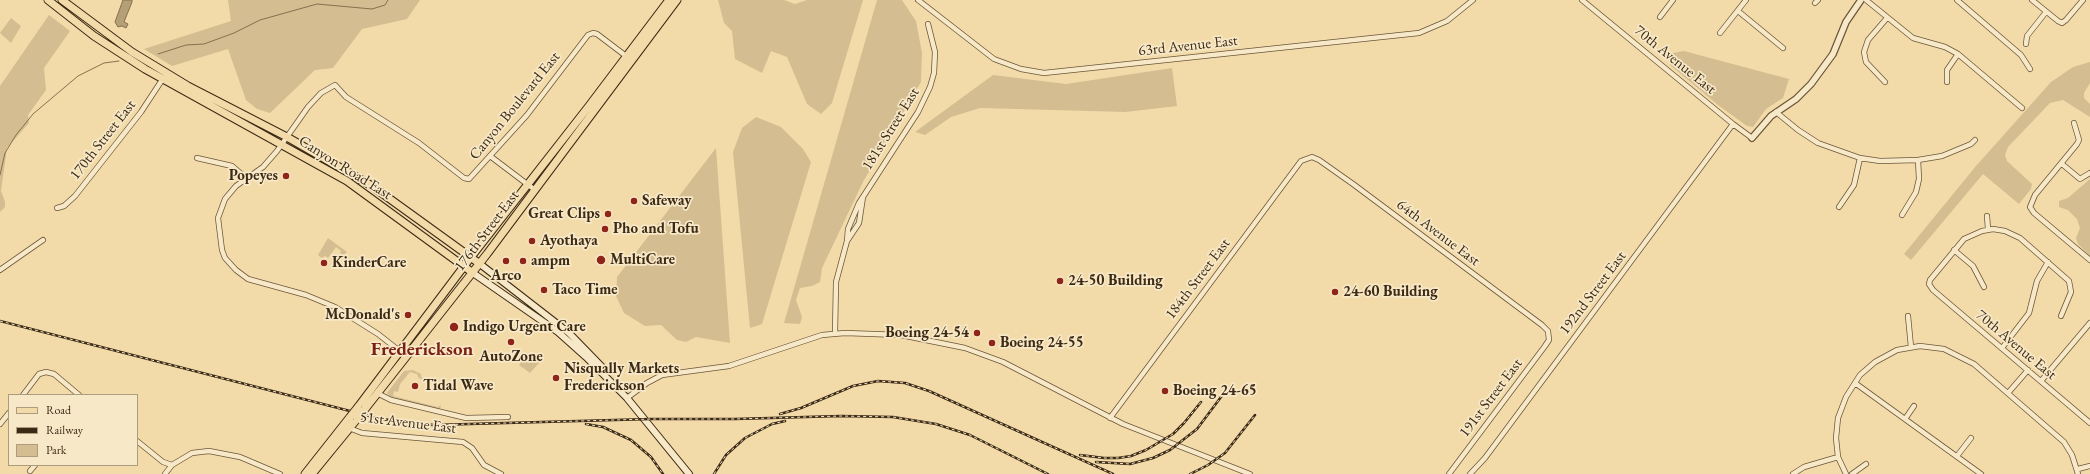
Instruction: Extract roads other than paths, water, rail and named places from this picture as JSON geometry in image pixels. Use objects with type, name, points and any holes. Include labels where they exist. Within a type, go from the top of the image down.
[{"type":"main road","name":"Canyon Road East","points":[[48,0],[94,36],[162,80],[282,144],[347,181],[473,273],[558,332],[613,381]]},
{"type":"main road","name":"Canyon Road East","points":[[62,0],[132,52],[188,86],[287,137],[372,186],[471,257],[569,333],[598,361],[689,474]]},
{"type":"main road","name":"176th Street East","points":[[305,474],[361,408],[400,351],[464,266],[528,185],[669,0]]},
{"type":"main road","name":"176th Street East","points":[[361,408],[377,393],[480,264],[678,0]]},
{"type":"main road","points":[[629,64],[630,58],[641,42],[642,36]]},
{"type":"main road","points":[[162,80],[167,78],[188,86]]},
{"type":"main road","name":"176th Street East","points":[[312,474],[349,428],[353,418]]},
{"type":"street","name":"63rd Avenue East","points":[[918,0],[994,59],[1021,69],[1044,72],[1419,33],[1447,21],[1473,0]]},
{"type":"street","name":"70th Avenue East","points":[[1582,0],[1752,138]]},
{"type":"street","points":[[1660,17],[1673,0]]},
{"type":"street","points":[[1720,33],[1746,0]]},
{"type":"street","points":[[1752,138],[1776,112],[1804,91],[1828,62],[1846,22],[1861,0]]},
{"type":"street","points":[[1866,0],[1913,38],[1945,47],[1958,54],[2022,108]]},
{"type":"street","points":[[1957,0],[2022,55],[2030,69]]},
{"type":"street","points":[[2032,0],[2046,12],[2062,22],[2066,20],[2082,0]]},
{"type":"street","points":[[1738,11],[1783,48]]},
{"type":"street","points":[[2026,44],[2028,36],[2046,12]]},
{"type":"street","points":[[1885,82],[1866,62],[1864,52],[1868,40],[1887,18]]},
{"type":"street","name":"181st Street East","points":[[835,333],[836,282],[848,241],[848,229],[863,197],[918,112],[930,86],[934,73],[935,52],[928,24]]},
{"type":"street","name":"Canyon Boulevard East","points":[[287,137],[321,93],[334,85],[346,97],[419,143],[464,178],[472,177],[527,115],[586,37],[593,33],[626,56]]},
{"type":"street","points":[[1947,82],[1947,70],[1958,54]]},
{"type":"street","name":"170th Street East","points":[[57,208],[64,206],[74,196],[141,112],[162,80]]},
{"type":"street","points":[[1776,112],[1798,130],[1818,143],[1860,158],[1894,162],[1918,160],[1957,150],[1971,144],[1975,140]]},
{"type":"street","name":"192nd Street East","points":[[1470,474],[1485,458],[1733,124]]},
{"type":"street","points":[[2074,124],[2079,140],[2062,164],[2035,195],[2030,207],[2034,213],[2090,260]]},
{"type":"street","points":[[287,137],[263,167],[236,186],[225,199],[218,218],[217,234],[225,258],[241,275],[256,281],[306,295],[335,308],[378,334],[406,356]]},
{"type":"street","points":[[490,156],[535,190]]},
{"type":"street","name":"64th Avenue East","points":[[1308,158],[1312,157],[1319,160],[1342,176],[1542,324],[1550,335]]},
{"type":"street","points":[[197,158],[232,166],[246,178]]},
{"type":"street","name":"184th Street East","points":[[1110,418],[1301,162],[1308,158]]},
{"type":"street","points":[[1839,207],[1854,185],[1860,158]]},
{"type":"street","points":[[1902,215],[1916,192],[1919,180],[1918,160]]},
{"type":"street","points":[[2062,164],[2078,178],[2084,178],[2090,173]]},
{"type":"street","points":[[1987,216],[1988,230]]},
{"type":"street","points":[[1984,287],[1973,266],[1954,250],[1964,239],[1976,232],[2001,230],[2014,235],[2069,281],[2072,289],[2061,316]]},
{"type":"street","points":[[0,270],[43,240]]},
{"type":"street","name":"70th Avenue East","points":[[1954,250],[1930,280],[1930,288],[2090,423]]},
{"type":"street","points":[[2002,348],[2029,313],[2037,281],[2048,262]]},
{"type":"street","points":[[1908,316],[1911,347]]},
{"type":"street","points":[[2041,381],[2090,323]]},
{"type":"street","points":[[627,398],[647,383],[662,375],[729,366],[809,339],[835,333],[901,335],[965,348],[1017,368],[1110,418],[1250,474]]},
{"type":"street","name":"191st Street East","points":[[1449,474],[1545,346],[1550,335]]},
{"type":"street","points":[[1846,474],[1838,456],[1836,438],[1838,418],[1846,397],[1855,383],[1868,367],[1880,358],[1897,350],[1911,347],[1931,346],[1955,353],[1974,364],[2008,393],[2064,442],[2072,455],[2078,472],[2090,466]]},
{"type":"street","points":[[2008,393],[2028,370]]},
{"type":"street","points":[[24,394],[39,374],[46,372],[54,374],[79,394]]},
{"type":"street","points":[[1855,383],[1981,474]]},
{"type":"street","points":[[377,393],[391,400],[466,418],[508,417]]},
{"type":"street","points":[[1905,419],[1914,406]]},
{"type":"street","points":[[0,424],[8,414]]},
{"type":"street","name":"51st Avenue East","points":[[349,428],[362,433],[463,442],[472,448],[484,465],[501,474]]},
{"type":"street","points":[[1957,456],[1971,438]]},
{"type":"street","points":[[138,442],[163,462],[172,464]]},
{"type":"street","points":[[165,474],[172,464],[192,453],[209,451],[240,457],[280,474]]},
{"type":"street","points":[[1793,474],[1804,467],[1838,456]]},
{"type":"street","points":[[1852,474],[1866,464]]},
{"type":"street","points":[[30,471],[34,466]]},
{"type":"waterway","points":[[158,54],[186,45],[204,44],[234,33],[260,20],[317,4],[372,9],[385,5],[388,0]]},
{"type":"waterway","points":[[0,175],[5,153],[16,135],[33,114],[78,76],[104,63],[119,61]]},
{"type":"railway","points":[[0,321],[381,419],[433,425],[651,419],[735,419],[841,416],[893,417],[936,424],[970,435],[1048,474]]},
{"type":"railway","points":[[780,414],[801,408],[853,386],[878,381],[905,383],[929,391],[1113,474]]},
{"type":"railway","points":[[1096,462],[1130,464],[1153,458],[1170,450],[1197,429],[1224,393]]},
{"type":"railway","points":[[1080,455],[1118,458],[1131,456],[1146,450],[1173,434],[1201,402]]},
{"type":"railway","points":[[1190,474],[1208,465],[1225,453],[1255,415]]},
{"type":"railway","points":[[714,474],[726,455],[745,438],[772,424],[785,421]]},
{"type":"railway","points":[[586,424],[603,427],[631,440],[651,457],[663,474]]},
{"type":"place","name":"Popeyes","points":[[286,176]]},
{"type":"place","name":"Safeway","points":[[634,201]]},
{"type":"place","name":"Great Clips","points":[[608,214]]},
{"type":"place","name":"Pho and Tofu","points":[[605,229]]},
{"type":"place","name":"Ayothaya","points":[[532,241]]},
{"type":"place","name":"MultiCare","points":[[601,260]]},
{"type":"place","name":"Arco","points":[[506,261]]},
{"type":"place","name":"ampm","points":[[523,261]]},
{"type":"place","name":"KinderCare","points":[[324,263]]},
{"type":"place","name":"24-50 Building","points":[[1060,281]]},
{"type":"place","name":"Taco Time","points":[[544,290]]},
{"type":"place","name":"24-60 Building","points":[[1335,292]]},
{"type":"place","name":"McDonald's","points":[[408,315]]},
{"type":"place","name":"Indigo Urgent Care","points":[[454,327]]},
{"type":"place","name":"Boeing 24-54","points":[[977,333]]},
{"type":"place","name":"AutoZone","points":[[511,342]]},
{"type":"place","name":"Boeing 24-55","points":[[992,343]]},
{"type":"place","name":"Nisqually Markets Frederickson","points":[[556,378]]},
{"type":"place","name":"Tidal Wave","points":[[415,386]]},
{"type":"place","name":"Boeing 24-65","points":[[1165,391]]},
{"type":"district","name":"Frederickson","points":[[422,350]]}]
